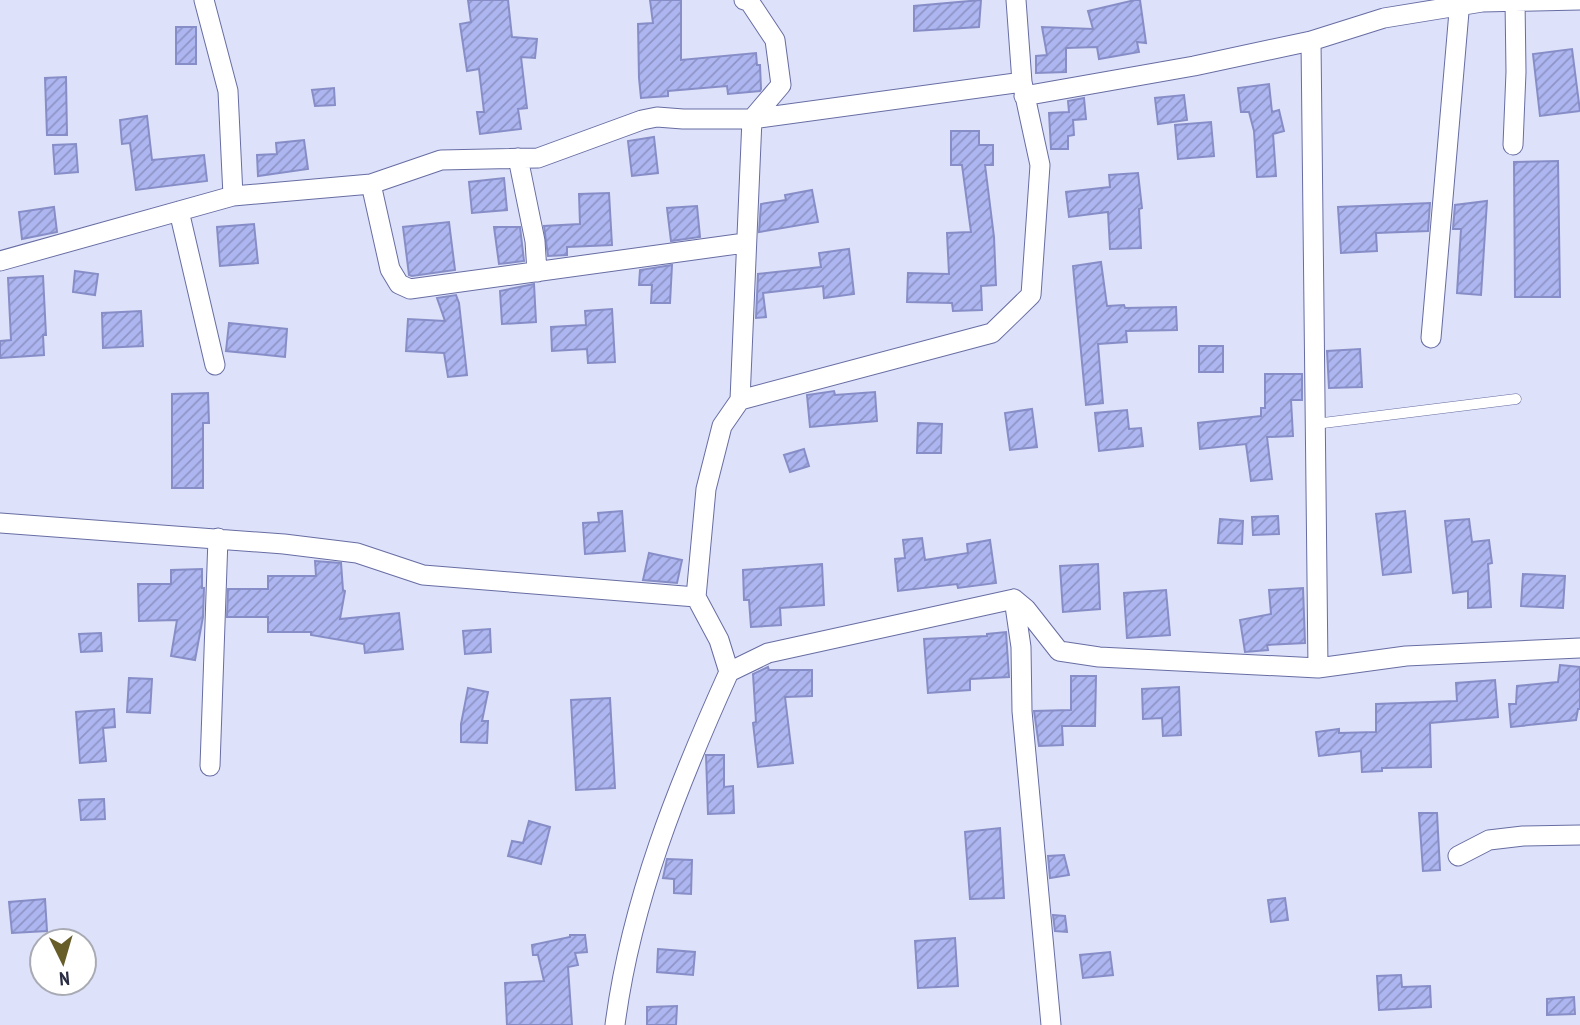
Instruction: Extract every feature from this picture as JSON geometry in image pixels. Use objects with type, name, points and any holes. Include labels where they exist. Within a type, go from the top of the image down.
[{"type":"street","points":[[204,0],[228,91],[233,196]]},
{"type":"street","points":[[729,672],[719,640],[696,597],[706,489],[722,426],[740,400],[752,118],[781,85],[775,40],[749,1],[744,0]]},
{"type":"street","points":[[740,400],[992,333],[1031,295],[1040,165],[1023,89],[1016,0]]},
{"type":"street","points":[[1513,145],[1515,0]]},
{"type":"street","points":[[0,261],[233,196],[371,184],[441,160],[538,158],[657,117],[752,118],[1023,89],[1194,66],[1311,41],[1384,18],[1460,2],[1580,0]]},
{"type":"street","points":[[1430,338],[1460,2]]},
{"type":"street","points":[[1311,41],[1318,668]]},
{"type":"street","points":[[517,158],[535,242],[537,272]]},
{"type":"street","points":[[371,184],[390,270],[399,284],[410,289],[745,243]]},
{"type":"street","points":[[179,211],[215,365]]},
{"type":"street","points":[[0,523],[218,538],[357,553],[423,575],[696,597]]},
{"type":"street","points":[[210,766],[218,538]]},
{"type":"street","points":[[1014,599],[1026,609],[1059,651],[1098,657],[1318,668],[1406,656],[1580,648]]},
{"type":"street","points":[[614,1025],[636,921],[656,853],[695,749],[729,672],[768,653],[1014,599]]},
{"type":"street","points":[[1014,599],[1021,647],[1022,711],[1051,1025]]},
{"type":"street","points":[[1458,856],[1489,840],[1523,836],[1580,835]]},
{"type":"lane","points":[[1315,424],[1516,399]]},
{"type":"building","points":[[468,0],[508,0],[512,37],[537,39],[535,58],[521,57],[527,108],[518,109],[521,129],[480,134],[477,112],[484,112],[479,69],[467,71],[460,24],[471,22]]},
{"type":"building","points":[[650,0],[681,0],[681,60],[756,53],[757,65],[760,65],[760,91],[728,94],[727,86],[668,91],[668,96],[641,98],[638,24],[653,23]]},
{"type":"building","points":[[981,0],[979,27],[914,31],[914,6]]},
{"type":"building","points":[[1140,0],[1146,43],[1137,42],[1139,52],[1099,59],[1097,47],[1066,48],[1066,72],[1036,73],[1036,56],[1047,55],[1042,27],[1093,29],[1088,11]]},
{"type":"building","points":[[176,27],[196,27],[196,64],[176,64]]},
{"type":"building","points":[[1572,49],[1580,111],[1540,116],[1533,54]]},
{"type":"building","points":[[66,77],[67,135],[47,135],[45,78]]},
{"type":"building","points":[[1269,84],[1272,112],[1279,110],[1284,131],[1273,134],[1276,176],[1257,177],[1254,131],[1249,112],[1241,112],[1238,88]]},
{"type":"building","points":[[334,88],[335,105],[315,106],[312,90]]},
{"type":"building","points":[[1184,95],[1187,120],[1158,124],[1155,98]]},
{"type":"building","points":[[1084,98],[1086,119],[1073,120],[1074,135],[1068,136],[1068,149],[1051,149],[1049,113],[1069,112],[1068,101]]},
{"type":"building","points":[[147,116],[152,160],[204,155],[207,181],[136,190],[130,143],[122,144],[120,120]]},
{"type":"building","points":[[1211,122],[1214,156],[1178,159],[1175,125]]},
{"type":"building","points":[[951,131],[979,131],[979,145],[993,145],[993,165],[985,165],[994,237],[996,285],[981,286],[982,310],[953,311],[952,303],[907,302],[908,273],[949,274],[947,233],[971,232],[962,165],[951,165]]},
{"type":"building","points":[[654,137],[658,173],[632,176],[628,141]]},
{"type":"building","points":[[304,140],[308,169],[258,176],[257,155],[277,154],[276,143]]},
{"type":"building","points":[[76,144],[78,172],[55,174],[53,145]]},
{"type":"building","points":[[1558,161],[1560,297],[1515,297],[1514,162]]},
{"type":"building","points":[[1138,173],[1142,208],[1139,209],[1141,248],[1110,249],[1108,212],[1069,217],[1066,192],[1110,187],[1109,175]]},
{"type":"building","points":[[504,178],[507,210],[472,213],[469,182]]},
{"type":"building","points":[[812,190],[818,222],[759,232],[761,204],[786,200],[785,195]]},
{"type":"building","points":[[609,193],[612,245],[567,247],[567,255],[548,256],[544,226],[580,224],[579,194]]},
{"type":"building","points":[[1487,201],[1481,295],[1457,293],[1461,229],[1453,229],[1455,205]]},
{"type":"building","points":[[1430,203],[1428,231],[1376,233],[1377,251],[1341,253],[1338,207]]},
{"type":"building","points":[[697,206],[700,237],[671,241],[667,208]]},
{"type":"building","points":[[54,207],[57,232],[22,239],[19,212]]},
{"type":"building","points":[[449,222],[455,270],[409,275],[403,227]]},
{"type":"building","points":[[254,224],[258,263],[220,266],[217,227]]},
{"type":"building","points":[[494,227],[520,227],[524,261],[499,264]]},
{"type":"building","points":[[849,249],[854,294],[824,298],[823,286],[763,293],[766,317],[756,318],[758,274],[821,267],[819,253]]},
{"type":"building","points":[[1101,262],[1107,306],[1176,307],[1177,330],[1126,331],[1127,342],[1098,344],[1103,403],[1086,405],[1073,266]]},
{"type":"building","points":[[672,265],[670,303],[651,303],[652,285],[639,285],[640,270]]},
{"type":"building","points":[[75,271],[98,274],[95,295],[73,292]]},
{"type":"building","points":[[43,276],[46,335],[43,335],[44,355],[0,358],[0,341],[11,340],[8,278]]},
{"type":"building","points":[[534,284],[536,322],[502,324],[500,291]]},
{"type":"building","points":[[456,295],[467,375],[448,377],[444,353],[406,351],[408,319],[445,321],[437,298]]},
{"type":"building","points":[[612,309],[615,362],[588,363],[587,349],[552,351],[551,327],[586,325],[585,311]]},
{"type":"building","points":[[141,311],[143,346],[103,348],[102,313]]},
{"type":"building","points":[[229,323],[287,329],[285,357],[226,351]]},
{"type":"building","points":[[1199,346],[1223,346],[1223,372],[1199,372]]},
{"type":"building","points":[[1360,349],[1362,387],[1329,388],[1327,351]]},
{"type":"building","points":[[1265,374],[1302,374],[1302,400],[1291,400],[1293,436],[1267,437],[1272,479],[1251,481],[1246,444],[1200,449],[1198,423],[1261,416],[1261,408],[1265,408]]},
{"type":"building","points":[[834,391],[835,395],[875,392],[877,421],[810,427],[807,395]]},
{"type":"building","points":[[208,393],[209,423],[203,423],[203,488],[172,488],[172,394]]},
{"type":"building","points":[[1032,409],[1037,447],[1010,450],[1005,413]]},
{"type":"building","points":[[1127,410],[1129,429],[1141,428],[1143,446],[1099,451],[1095,413]]},
{"type":"building","points":[[918,423],[942,424],[941,453],[917,453]]},
{"type":"building","points":[[804,449],[809,466],[790,472],[784,455]]},
{"type":"building","points":[[622,511],[625,551],[585,554],[583,523],[599,522],[598,513]]},
{"type":"building","points":[[1405,511],[1411,572],[1383,575],[1376,514]]},
{"type":"building","points":[[1278,516],[1279,534],[1253,535],[1252,517]]},
{"type":"building","points":[[1220,519],[1243,521],[1242,544],[1218,543]]},
{"type":"building","points":[[1469,519],[1472,542],[1489,540],[1492,563],[1488,564],[1491,607],[1468,608],[1468,591],[1453,593],[1445,521]]},
{"type":"building","points":[[922,538],[925,560],[968,553],[967,544],[990,540],[996,583],[958,588],[957,584],[898,591],[895,559],[905,558],[903,540]]},
{"type":"building","points":[[649,553],[682,560],[677,583],[643,580]]},
{"type":"building","points":[[315,561],[341,563],[345,591],[340,619],[399,613],[403,649],[365,653],[364,644],[311,635],[311,632],[268,632],[268,617],[227,617],[228,589],[268,589],[268,576],[316,576]]},
{"type":"building","points":[[822,564],[824,605],[780,608],[781,625],[751,627],[749,600],[744,600],[743,570]]},
{"type":"building","points":[[1098,564],[1100,609],[1063,612],[1060,566]]},
{"type":"building","points":[[202,569],[203,617],[195,660],[171,656],[177,620],[139,621],[138,584],[171,584],[171,570]]},
{"type":"building","points":[[1523,574],[1565,576],[1563,608],[1521,606]]},
{"type":"building","points":[[1303,588],[1305,643],[1267,645],[1268,650],[1245,652],[1240,620],[1271,614],[1269,590]]},
{"type":"building","points":[[1166,590],[1170,635],[1127,638],[1124,593]]},
{"type":"building","points":[[490,629],[491,652],[465,654],[463,631]]},
{"type":"building","points":[[1006,632],[1009,677],[970,679],[970,690],[928,693],[924,639],[987,636]]},
{"type":"building","points":[[101,633],[102,651],[81,652],[79,634]]},
{"type":"building","points":[[1560,665],[1580,667],[1580,709],[1576,720],[1511,727],[1509,704],[1516,704],[1517,686],[1558,682]]},
{"type":"building","points":[[768,667],[769,670],[812,670],[812,696],[785,697],[793,763],[758,767],[753,723],[756,722],[753,674]]},
{"type":"building","points":[[1071,676],[1096,676],[1095,726],[1062,726],[1063,745],[1039,746],[1034,711],[1071,710]]},
{"type":"building","points":[[129,678],[152,679],[150,713],[127,712]]},
{"type":"building","points":[[1495,680],[1498,717],[1430,723],[1431,767],[1382,768],[1382,771],[1362,772],[1361,751],[1319,756],[1316,732],[1339,729],[1339,733],[1376,732],[1376,704],[1457,701],[1456,683]]},
{"type":"building","points":[[1179,687],[1181,735],[1163,736],[1162,718],[1143,719],[1142,689]]},
{"type":"building","points":[[468,688],[488,692],[482,721],[488,721],[487,743],[461,742],[461,724]]},
{"type":"building","points":[[610,698],[615,788],[576,790],[571,700]]},
{"type":"building","points":[[114,709],[115,727],[103,728],[106,761],[80,763],[76,712]]},
{"type":"building","points":[[706,755],[724,755],[724,787],[733,786],[734,813],[708,814]]},
{"type":"building","points":[[104,799],[105,819],[81,820],[79,800]]},
{"type":"building","points":[[1419,813],[1437,813],[1440,870],[1423,871]]},
{"type":"building","points":[[529,821],[550,827],[541,864],[508,856],[512,841],[523,843]]},
{"type":"building","points":[[1000,828],[1004,898],[970,899],[965,832]]},
{"type":"building","points":[[1064,855],[1069,875],[1050,878],[1048,856]]},
{"type":"building","points":[[667,859],[692,860],[691,894],[674,893],[674,879],[663,878]]},
{"type":"building","points":[[1285,898],[1288,920],[1271,922],[1268,900]]},
{"type":"building","points":[[45,899],[47,927],[28,927],[28,932],[12,933],[9,902]]},
{"type":"building","points":[[1053,915],[1065,916],[1067,932],[1055,931]]},
{"type":"building","points":[[570,935],[585,935],[587,952],[575,953],[578,965],[568,967],[572,1025],[507,1025],[505,983],[544,981],[538,955],[533,955],[532,945]]},
{"type":"building","points":[[955,938],[958,986],[918,988],[915,941]]},
{"type":"building","points":[[658,949],[695,952],[693,975],[657,972]]},
{"type":"building","points":[[1110,952],[1113,975],[1083,978],[1080,955]]},
{"type":"building","points":[[1401,975],[1402,987],[1430,986],[1431,1007],[1379,1010],[1377,976]]},
{"type":"building","points":[[1574,997],[1575,1014],[1547,1015],[1547,999]]},
{"type":"building","points":[[677,1006],[676,1025],[647,1025],[647,1007]]}]
